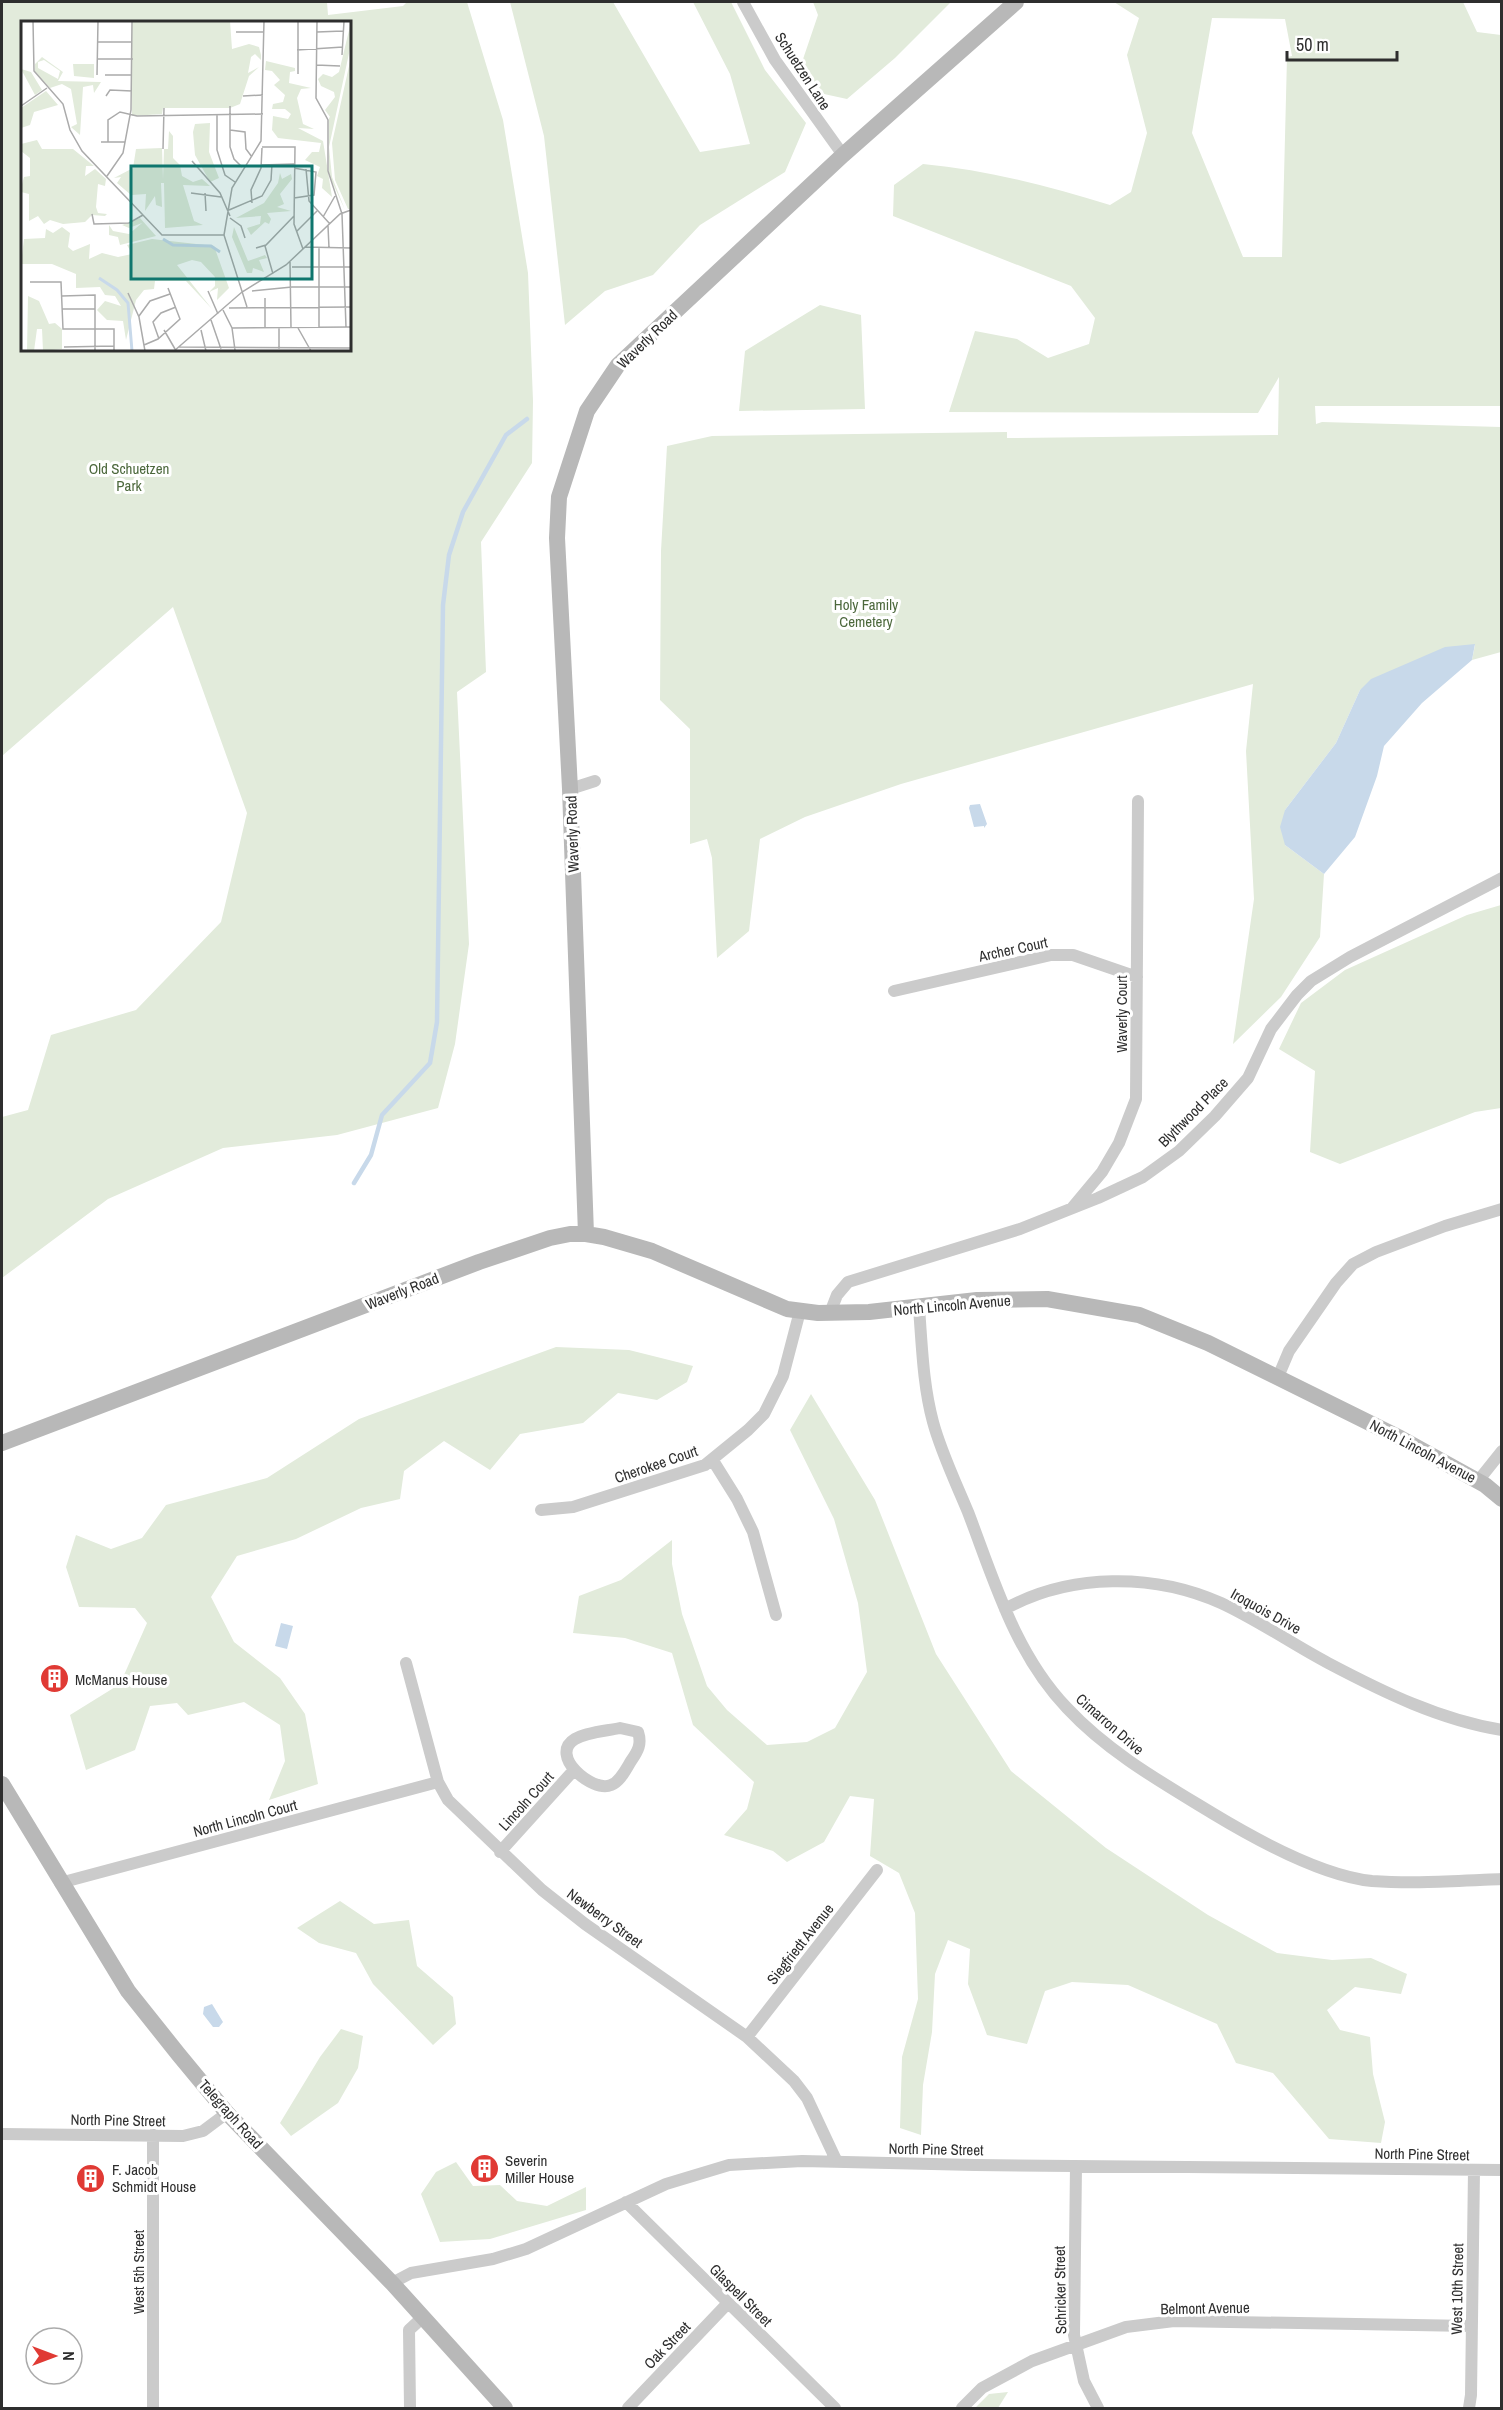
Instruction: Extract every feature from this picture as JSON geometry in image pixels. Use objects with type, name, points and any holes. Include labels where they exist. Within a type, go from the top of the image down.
[{"type":"street","name":"Schuetzen Lane","points":[[743,2],[775,60],[843,155]]},
{"type":"street","name":"Waverly Road","points":[[2,1443],[479,1262],[550,1238],[586,1234],[570,789],[557,538],[559,497],[586,411],[618,365],[843,155],[1016,2]]},
{"type":"street","points":[[570,789],[595,781]]},
{"type":"street","name":"Waverly Court","points":[[1071,1209],[1102,1172],[1113,1153],[1136,1099],[1138,801]]},
{"type":"street","name":"Blythwood Place","points":[[830,1313],[837,1295],[848,1282],[1020,1229],[1143,1177],[1179,1150],[1215,1116],[1248,1078],[1272,1029],[1297,995],[1311,981],[1350,957],[1502,878]]},
{"type":"street","name":"Archer Court","points":[[894,992],[1051,954],[1073,955],[1137,977]]},
{"type":"street","points":[[1278,1377],[1289,1351],[1336,1283],[1353,1264],[1376,1252],[1445,1226],[1502,1209]]},
{"type":"street","name":"North Lincoln Avenue","points":[[586,1234],[652,1251],[787,1308],[800,1311],[830,1313],[919,1308],[978,1300],[1047,1299],[1139,1315],[1208,1343],[1400,1438],[1478,1481],[1502,1499]]},
{"type":"street","name":"Cimarron Drive","points":[[919,1308],[925,1380],[933,1423],[1016,1636],[1038,1672],[1066,1707],[1093,1734],[1137,1767],[1240,1830],[1313,1864],[1371,1881],[1446,1882],[1502,1879]]},
{"type":"street","name":"Cherokee Court","points":[[541,1510],[573,1507],[705,1465],[764,1414],[783,1376],[800,1311]]},
{"type":"street","points":[[1478,1481],[1502,1451]]},
{"type":"street","points":[[712,1459],[737,1499],[753,1532],[776,1615]]},
{"type":"street","name":"Iroquois Drive","points":[[1005,1609],[1027,1597],[1064,1586],[1105,1582],[1139,1582],[1179,1588],[1220,1602],[1328,1663],[1421,1708],[1473,1725],[1502,1730]]},
{"type":"street","name":"Newberry Street","points":[[406,1663],[438,1782],[448,1800],[542,1890],[585,1924],[747,2037],[794,2081],[807,2098],[837,2162]]},
{"type":"street","name":"Lincoln Court","points":[[620,1728],[638,1731],[640,1746],[618,1782],[603,1787],[595,1785],[574,1770],[567,1759],[566,1751],[569,1744],[576,1738],[620,1728]]},
{"type":"street","name":"Lincoln Court","points":[[500,1852],[574,1770]]},
{"type":"street","name":"North Lincoln Court","points":[[60,1883],[438,1782]]},
{"type":"street","name":"Telegraph Road","points":[[2,1784],[7,1801],[128,1991],[227,2113],[392,2283],[505,2409]]},
{"type":"street","name":"Siegfriedt Avenue","points":[[747,2037],[877,1870]]},
{"type":"street","name":"North Pine Street","points":[[2,2134],[183,2136],[203,2131],[227,2113]]},
{"type":"street","name":"West 5th Street","points":[[153,2135],[153,2409]]},
{"type":"street","name":"North Pine Street","points":[[392,2283],[411,2274],[493,2259],[526,2249],[666,2184],[729,2166],[802,2161],[1502,2170]]},
{"type":"street","name":"Schricker Street","points":[[1076,2166],[1074,2256],[1076,2344],[1084,2380],[1098,2409]]},
{"type":"street","name":"West 10th Street","points":[[1469,2409],[1474,2170]]},
{"type":"street","name":"Glaspell Street","points":[[626,2202],[835,2409]]},
{"type":"street","name":"Oak Street","points":[[628,2409],[728,2303]]},
{"type":"street","points":[[410,2409],[409,2330],[422,2318]]},
{"type":"street","name":"Belmont Avenue","points":[[962,2409],[982,2388],[1032,2361],[1126,2327],[1174,2321],[1471,2326]]},
{"type":"green space","name":"Old Schuetzen Park","points":[[2,2],[327,2],[328,15],[403,6],[407,2],[467,2],[503,120],[528,273],[533,401],[532,463],[481,542],[486,672],[457,692],[469,944],[455,1044],[438,1108],[337,1135],[223,1148],[108,1199],[2,1278],[2,1117],[28,1110],[51,1035],[136,1010],[221,922],[247,813],[173,607],[2,756]]},
{"type":"green space","points":[[510,2],[613,2],[700,152],[750,144],[730,74],[693,2],[731,2],[765,70],[806,123],[785,172],[700,225],[653,275],[605,291],[565,325],[544,136]]},
{"type":"green space","points":[[813,2],[951,2],[895,58],[847,99],[824,94],[801,65],[818,15]]},
{"type":"green space","name":"Holy Family Cemetery","points":[[1114,2],[1463,2],[1477,32],[1501,35],[1501,406],[1315,406],[1316,424],[1322,422],[1501,427],[1501,652],[1472,660],[1475,645],[1360,690],[1336,743],[1285,810],[1285,845],[1324,874],[1320,937],[1281,997],[1233,1044],[1254,899],[1246,751],[1253,684],[901,784],[805,817],[760,839],[749,931],[717,958],[712,858],[707,839],[690,844],[690,729],[660,700],[661,551],[667,446],[712,436],[1007,432],[1007,438],[1278,435],[1279,377],[1258,413],[949,412],[975,331],[1017,339],[1048,358],[1089,344],[1095,318],[1071,286],[893,216],[894,185],[923,164],[971,170],[1018,180],[1110,205],[1131,192],[1147,133],[1127,55],[1139,18]],"holes":[[[1212,18],[1285,19],[1292,56],[1287,57],[1282,257],[1243,257],[1192,133]]]},
{"type":"green space","points":[[820,305],[861,315],[865,409],[739,411],[745,351]]},
{"type":"green space","points":[[1501,905],[1501,1108],[1475,1112],[1340,1164],[1310,1152],[1315,1071],[1279,1049],[1301,1003],[1345,970],[1467,915]]},
{"type":"green space","points":[[556,1347],[629,1350],[693,1366],[687,1382],[657,1400],[618,1393],[583,1423],[520,1434],[490,1470],[444,1441],[404,1471],[400,1499],[361,1508],[296,1539],[237,1556],[211,1597],[234,1642],[280,1678],[305,1714],[318,1784],[269,1800],[285,1761],[280,1725],[244,1702],[188,1715],[177,1703],[150,1706],[135,1750],[86,1770],[70,1715],[120,1684],[147,1623],[135,1608],[79,1607],[66,1567],[76,1535],[111,1549],[142,1538],[166,1505],[267,1478],[359,1419]]},
{"type":"green space","points":[[811,1394],[875,1500],[936,1654],[1011,1771],[1106,1848],[1208,1915],[1277,1953],[1332,1960],[1371,1958],[1407,1974],[1401,1994],[1355,1987],[1327,2010],[1340,2030],[1370,2037],[1373,2074],[1385,2122],[1381,2143],[1329,2139],[1273,2073],[1236,2063],[1217,2024],[1128,1985],[1072,1982],[1045,1991],[1027,2044],[987,2035],[968,1984],[970,1949],[948,1940],[935,1974],[932,2032],[923,2085],[921,2135],[900,2128],[902,2057],[918,1999],[915,1913],[899,1873],[870,1856],[874,1799],[850,1796],[824,1842],[787,1862],[773,1851],[724,1835],[747,1809],[754,1782],[693,1725],[672,1653],[625,1638],[573,1633],[579,1596],[621,1580],[672,1540],[672,1564],[682,1614],[707,1686],[727,1710],[767,1745],[807,1742],[835,1728],[867,1672],[858,1603],[834,1519],[790,1430]]},
{"type":"green space","points":[[340,1901],[374,1924],[409,1920],[417,1966],[453,1997],[456,2024],[433,2045],[373,1984],[356,1953],[319,1943],[297,1928]]},
{"type":"green space","points":[[341,2029],[363,2036],[358,2068],[338,2103],[291,2136],[280,2123],[320,2057]]},
{"type":"green space","points":[[456,2162],[473,2186],[500,2185],[517,2201],[547,2206],[586,2187],[586,2210],[490,2239],[440,2242],[421,2194],[436,2172]]},
{"type":"green space","points":[[1008,2392],[998,2408],[975,2408],[989,2394]]},
{"type":"water","points":[[1475,644],[1472,660],[1422,703],[1384,746],[1377,776],[1355,837],[1324,874],[1285,845],[1280,827],[1285,810],[1336,743],[1360,690],[1371,679],[1445,647]]},
{"type":"water","points":[[980,804],[987,824],[984,828],[984,826],[974,827],[969,808],[970,805]]},
{"type":"water","points":[[281,1623],[293,1626],[287,1649],[275,1646]]},
{"type":"water","points":[[212,2004],[223,2022],[219,2027],[213,2027],[203,2014],[204,2007]]},
{"type":"waterway","points":[[354,1183],[371,1155],[382,1115],[430,1063],[437,1022],[443,605],[449,555],[463,512],[506,435],[527,419]]},
{"type":"place","name":"McManus House","points":[[54,1679]]},
{"type":"place","name":"Severin Miller House","points":[[484,2169]]},
{"type":"place","name":"F. Jacob Schmidt House","points":[[91,2178]]}]
